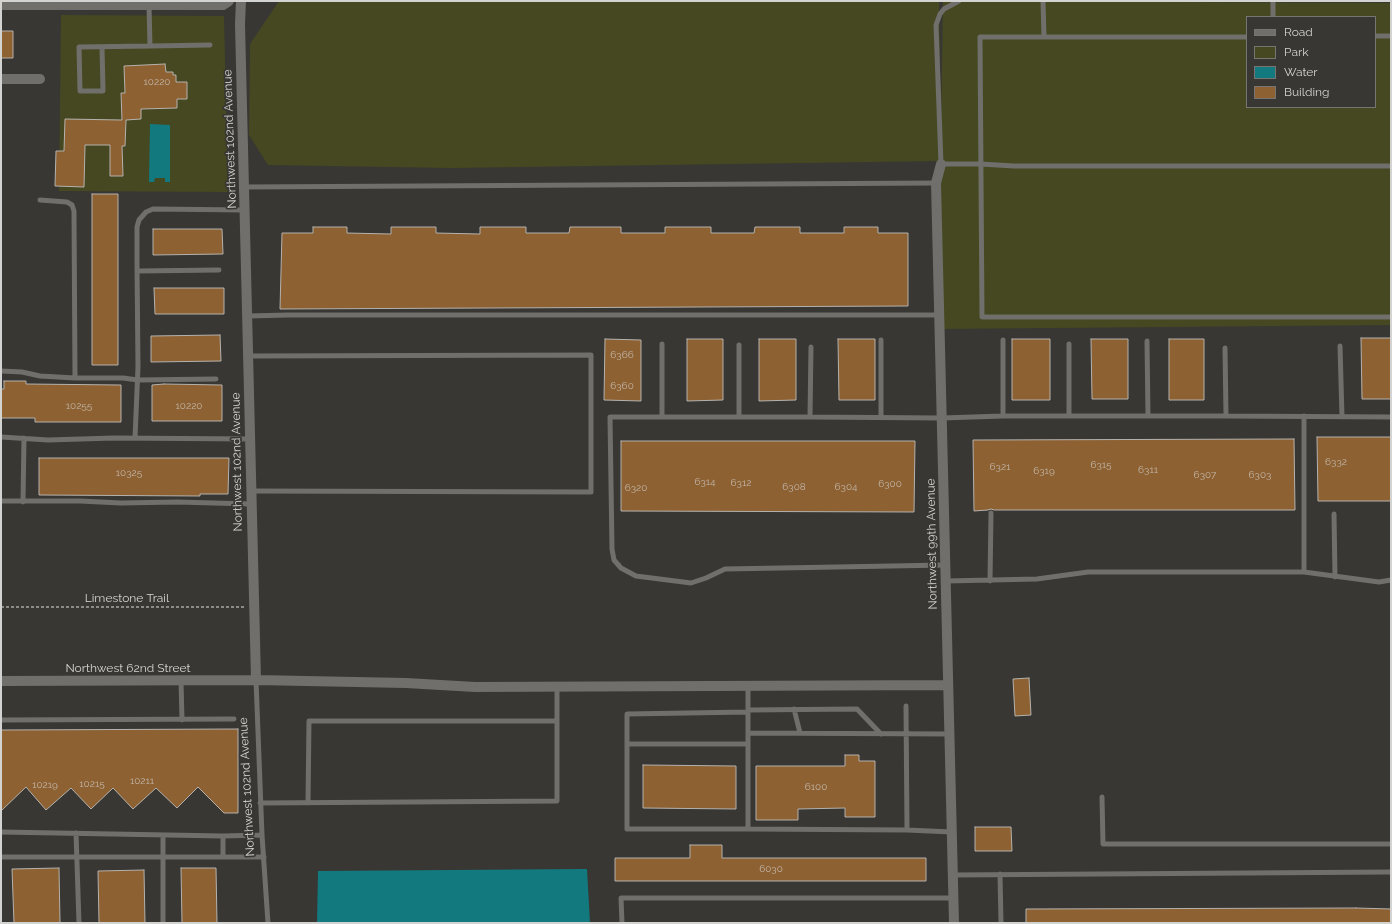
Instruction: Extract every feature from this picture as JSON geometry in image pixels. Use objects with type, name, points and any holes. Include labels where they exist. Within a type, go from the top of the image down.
[{"type":"street","points":[[1,5],[223,4],[229,1]]},
{"type":"street","name":"Northwest 102nd Avenue","points":[[241,1],[240,24],[256,680]]},
{"type":"street","points":[[1,79],[40,79]]},
{"type":"street","name":"Northwest 99th Avenue","points":[[941,164],[936,183],[954,923]]},
{"type":"street","name":"Northwest 62nd Street","points":[[1,681],[256,680],[406,683],[451,686],[557,687],[948,685]]},
{"type":"lane","points":[[959,1],[944,9],[936,24],[941,164],[1014,166],[1391,166]]},
{"type":"lane","points":[[1043,1],[1044,37]]},
{"type":"lane","points":[[1273,1],[1273,16]]},
{"type":"lane","points":[[150,5],[150,46]]},
{"type":"lane","points":[[1246,36],[980,37],[982,317],[1391,317]]},
{"type":"lane","points":[[1376,36],[1391,36]]},
{"type":"lane","points":[[102,47],[103,91],[80,91],[79,47],[210,45]]},
{"type":"lane","points":[[244,187],[936,183]]},
{"type":"lane","points":[[40,200],[67,202],[72,205],[74,211],[75,378]]},
{"type":"lane","points":[[136,438],[138,380],[138,223],[141,216],[153,209],[245,210]]},
{"type":"lane","points":[[137,271],[218,270]]},
{"type":"lane","points":[[248,316],[939,315]]},
{"type":"lane","points":[[881,340],[881,417]]},
{"type":"lane","points":[[1003,340],[1003,416]]},
{"type":"lane","points":[[1147,341],[1148,416]]},
{"type":"lane","points":[[662,344],[662,417]]},
{"type":"lane","points":[[1069,344],[1069,416]]},
{"type":"lane","points":[[739,345],[739,417]]},
{"type":"lane","points":[[1340,346],[1342,417]]},
{"type":"lane","points":[[810,417],[811,347]]},
{"type":"lane","points":[[1225,348],[1226,416]]},
{"type":"lane","points":[[248,356],[591,355],[591,492],[251,491]]},
{"type":"lane","points":[[1,371],[22,372],[40,376],[75,378],[123,378],[138,380],[216,379]]},
{"type":"lane","points":[[1304,416],[1304,572]]},
{"type":"lane","points":[[946,565],[724,569],[706,578],[691,583],[636,576],[621,568],[614,560],[612,549],[610,417],[1391,417]]},
{"type":"lane","points":[[1,436],[48,440],[136,438],[250,439]]},
{"type":"lane","points":[[23,502],[24,438]]},
{"type":"lane","points":[[1,502],[177,502],[251,504]]},
{"type":"lane","points":[[990,581],[991,513]]},
{"type":"lane","points":[[1334,514],[1335,577]]},
{"type":"lane","points":[[946,581],[1038,579],[1088,572],[1304,572],[1379,582],[1391,580]]},
{"type":"lane","points":[[182,680],[182,720]]},
{"type":"lane","name":"Northwest 102nd Avenue","points":[[256,680],[260,803],[268,923]]},
{"type":"lane","points":[[748,686],[748,829]]},
{"type":"lane","points":[[260,803],[557,801],[557,687]]},
{"type":"lane","points":[[906,706],[907,830]]},
{"type":"lane","points":[[794,709],[800,733]]},
{"type":"lane","points":[[881,734],[857,709],[794,709],[627,714],[627,829],[907,830],[952,832]]},
{"type":"lane","points":[[1,720],[234,719]]},
{"type":"lane","points":[[308,803],[309,720],[557,720]]},
{"type":"lane","points":[[748,733],[950,734]]},
{"type":"lane","points":[[627,744],[748,744]]},
{"type":"lane","points":[[1102,797],[1103,844],[1391,844]]},
{"type":"lane","points":[[1,832],[223,836],[262,835]]},
{"type":"lane","points":[[76,833],[79,923]]},
{"type":"lane","points":[[163,835],[163,923]]},
{"type":"lane","points":[[223,836],[223,857]]},
{"type":"lane","points":[[1,857],[264,857]]},
{"type":"lane","points":[[953,875],[1391,872]]},
{"type":"lane","points":[[1000,874],[1001,923]]},
{"type":"lane","points":[[622,923],[621,898],[954,898]]},
{"type":"path","name":"Limestone Trail","points":[[1,607],[254,607]]},
{"type":"green space","points":[[279,1],[939,1],[941,131],[943,1],[1391,3],[1391,325],[939,329],[941,161],[451,168],[268,165],[249,135],[250,44]]},
{"type":"green space","points":[[61,15],[224,16],[228,192],[59,191]]},
{"type":"water","points":[[150,124],[170,125],[170,182],[165,182],[165,178],[155,178],[154,182],[149,182]]},
{"type":"water","points":[[587,869],[590,923],[317,923],[318,871]]},
{"type":"building","points":[[1,31],[13,31],[13,58],[1,58]]},
{"type":"building","points":[[165,64],[166,72],[173,72],[173,75],[176,75],[176,82],[187,82],[187,99],[177,99],[177,108],[141,109],[141,119],[126,120],[125,146],[122,146],[123,176],[110,176],[110,145],[85,145],[84,187],[55,186],[56,151],[64,151],[65,119],[122,120],[121,93],[125,93],[124,66]]},
{"type":"building","points":[[92,194],[118,194],[118,365],[92,365]]},
{"type":"building","points":[[313,227],[347,227],[347,233],[391,234],[391,227],[436,227],[436,233],[480,234],[480,227],[526,227],[526,233],[569,233],[570,227],[621,227],[621,233],[665,233],[665,227],[711,227],[711,233],[754,233],[755,227],[800,227],[800,233],[844,233],[844,227],[878,227],[878,233],[908,233],[908,306],[280,309],[282,233],[313,233]]},
{"type":"building","points":[[153,229],[222,229],[223,254],[153,255]]},
{"type":"building","points":[[154,288],[224,288],[224,314],[155,314]]},
{"type":"building","points":[[220,335],[221,361],[151,362],[151,336]]},
{"type":"building","points":[[1361,338],[1391,338],[1391,399],[1362,399]]},
{"type":"building","points":[[605,339],[641,340],[641,401],[604,400]]},
{"type":"building","points":[[687,339],[723,339],[723,400],[687,401]]},
{"type":"building","points":[[759,339],[796,339],[796,400],[759,401]]},
{"type":"building","points":[[838,339],[875,339],[875,400],[839,400]]},
{"type":"building","points":[[1012,339],[1050,339],[1050,400],[1012,400]]},
{"type":"building","points":[[1091,339],[1128,339],[1128,399],[1092,399]]},
{"type":"building","points":[[1169,339],[1204,339],[1204,400],[1169,400]]},
{"type":"building","points":[[4,381],[26,381],[26,384],[121,385],[121,422],[35,422],[35,418],[1,418],[1,389],[4,389]]},
{"type":"building","points":[[152,385],[222,385],[222,421],[152,421]]},
{"type":"building","points":[[1317,437],[1391,437],[1391,501],[1318,501]]},
{"type":"building","points":[[1294,439],[1295,510],[991,509],[974,511],[973,440]]},
{"type":"building","points":[[621,441],[915,441],[914,512],[621,511]]},
{"type":"building","points":[[39,458],[229,458],[228,494],[200,494],[200,496],[39,495]]},
{"type":"building","points":[[1029,678],[1031,715],[1015,716],[1013,679]]},
{"type":"building","points":[[238,729],[238,813],[224,813],[198,787],[177,808],[156,788],[133,809],[113,788],[91,809],[71,788],[46,810],[26,787],[1,811],[1,730]]},
{"type":"building","points":[[845,755],[859,755],[859,761],[875,761],[875,817],[845,817],[845,808],[798,809],[798,820],[756,820],[756,766],[845,766]]},
{"type":"building","points":[[643,765],[736,766],[736,809],[643,808]]},
{"type":"building","points":[[975,827],[1011,827],[1012,851],[975,851]]},
{"type":"building","points":[[690,845],[722,845],[722,858],[926,858],[926,881],[615,881],[615,858],[690,858]]},
{"type":"building","points":[[59,868],[60,923],[14,923],[12,869]]},
{"type":"building","points":[[181,868],[216,868],[217,923],[182,923]]},
{"type":"building","points":[[144,870],[145,923],[99,923],[98,871]]},
{"type":"building","points":[[1026,909],[1391,909],[1391,923],[1026,923]]}]
